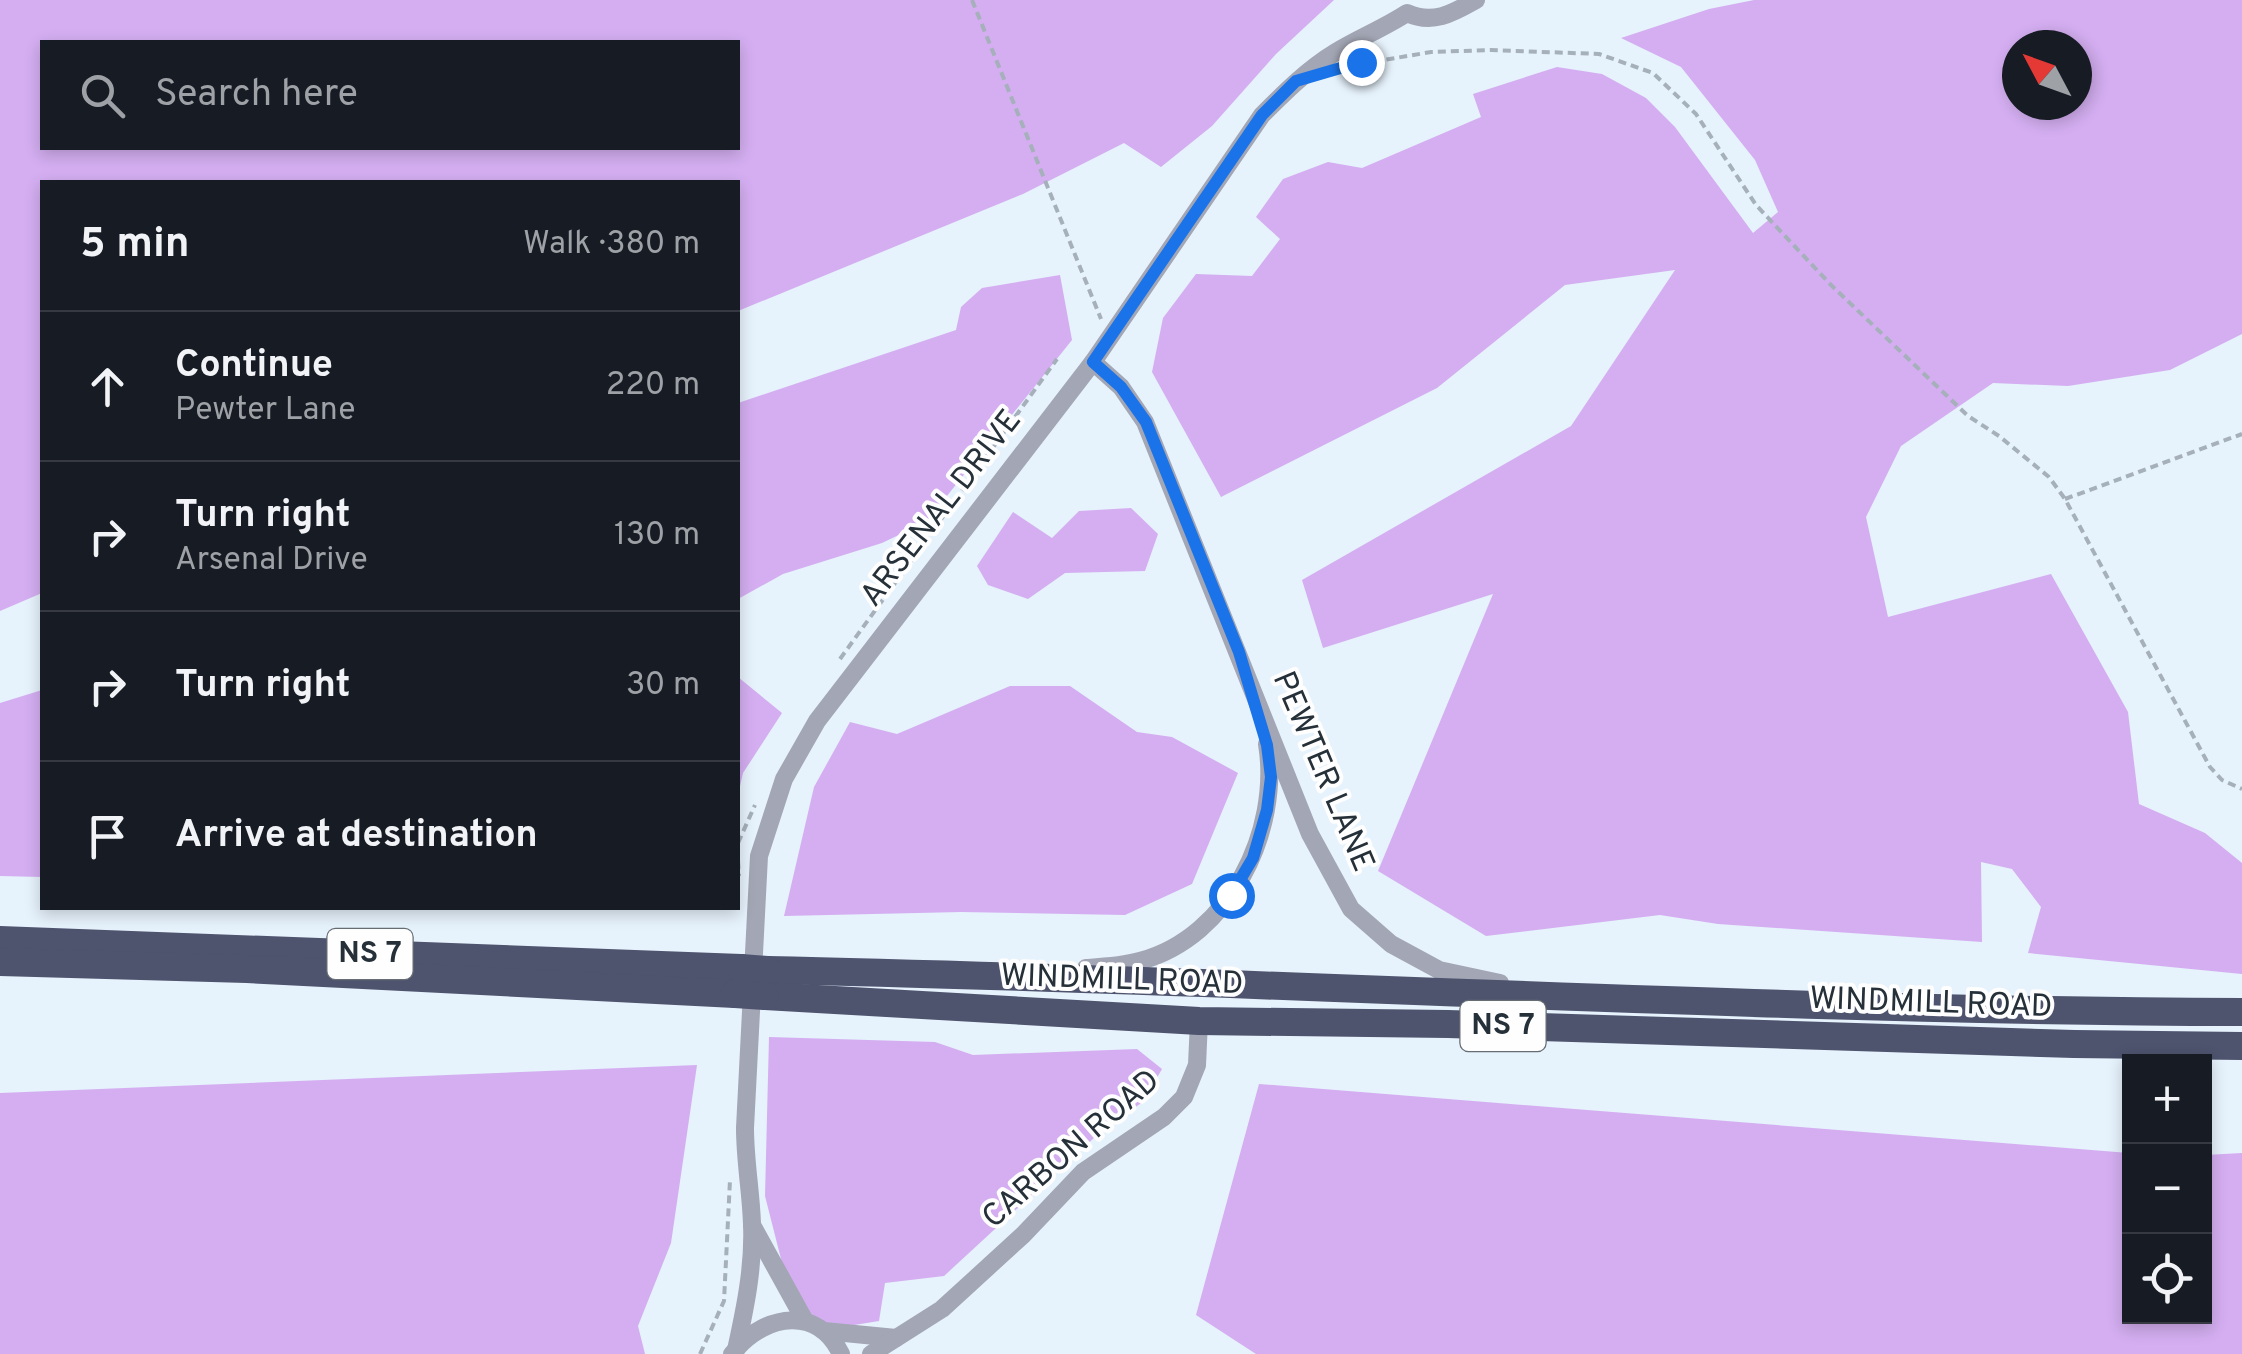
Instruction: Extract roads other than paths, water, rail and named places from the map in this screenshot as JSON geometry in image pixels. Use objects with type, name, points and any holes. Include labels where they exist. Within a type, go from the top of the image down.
[{"type":"highway","name":"WINDMILL ROAD","points":[[0,940],[752,982],[1199,1021],[2242,1046]]},
{"type":"highway","name":"WINDMILL ROAD","points":[[0,962],[752,982],[936,973],[2010,1012],[2242,1012]]},
{"type":"lane","name":"ARSENAL DRIVE","points":[[734,1352],[747,1302],[752,1224],[744,1128],[758,856],[784,779],[817,721],[1093,362],[1262,115],[1296,81],[1336,52],[1407,13],[1421,20],[1446,16],[1476,0]]},
{"type":"lane","name":"PEWTER LANE","points":[[1093,362],[1121,387],[1146,422],[1310,834],[1350,909],[1390,944],[1440,970],[1508,985],[1658,993],[1695,1000]]},
{"type":"lane","name":"PEWTER LANE","points":[[936,973],[1091,968],[1141,961],[1175,946],[1211,917],[1231,895],[1253,858],[1267,810],[1271,777],[1267,745],[1239,652]]},
{"type":"lane","name":"CARBON ROAD","points":[[871,1354],[942,1309],[1084,1172],[1164,1117],[1184,1097],[1197,1065],[1199,1021]]},
{"type":"lane","name":"ARSENAL DRIVE","points":[[752,1224],[805,1321]]},
{"type":"lane","points":[[734,1352],[750,1334],[767,1324],[805,1321],[824,1332],[842,1354]]},
{"type":"lane","points":[[824,1332],[897,1338]]}]
